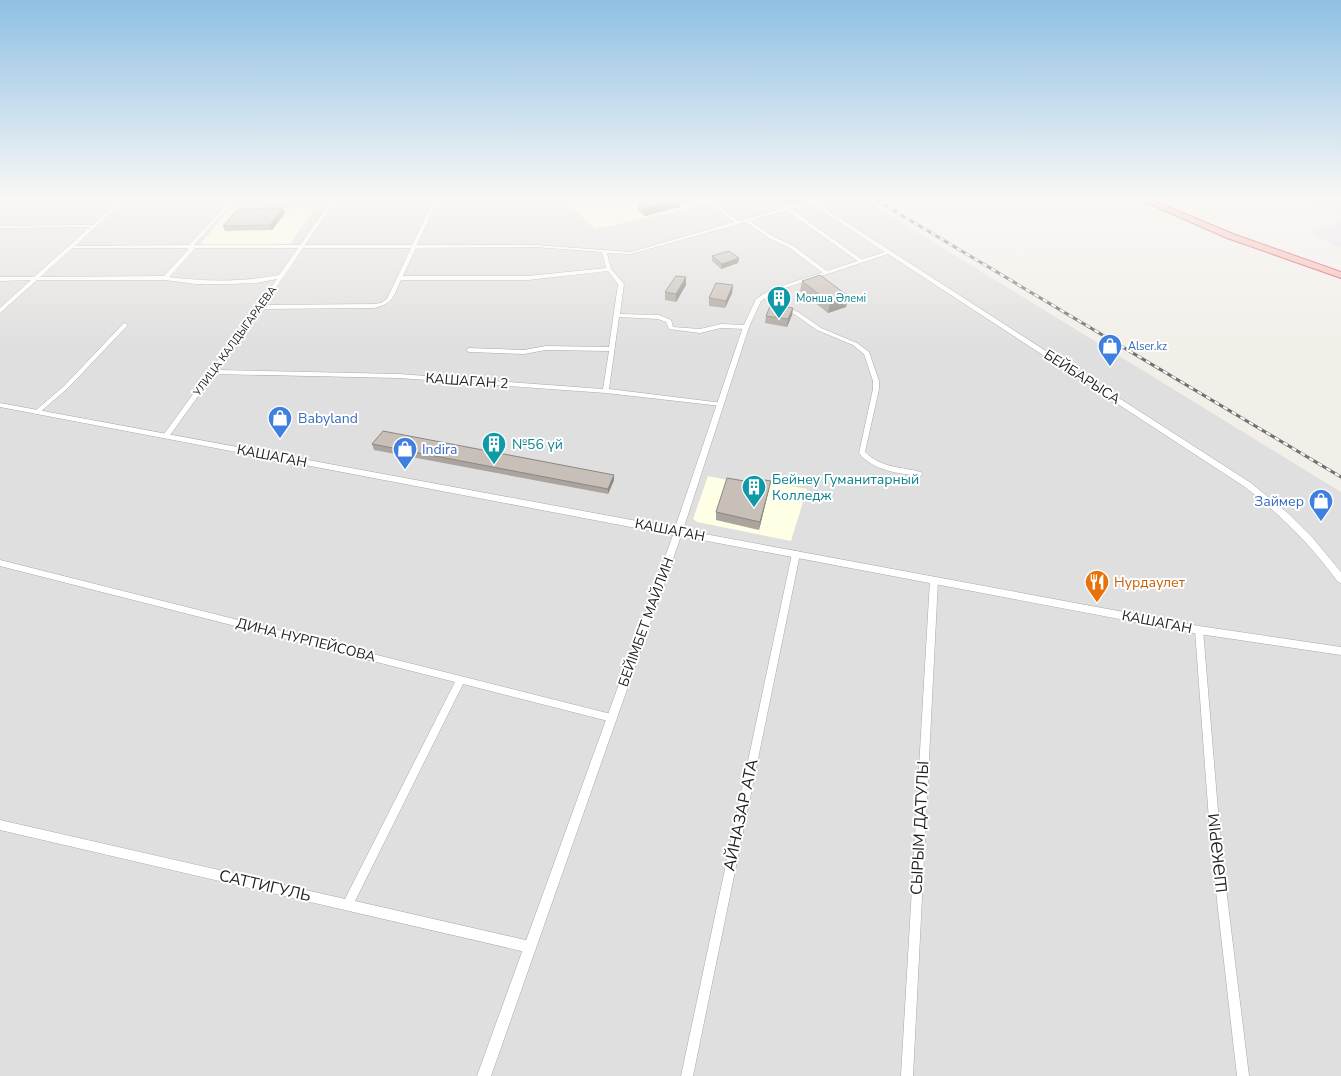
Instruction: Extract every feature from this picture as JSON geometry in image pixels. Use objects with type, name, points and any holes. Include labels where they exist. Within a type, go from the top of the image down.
[{"type":"highway","points":[[1262,247],[1341,275]]},
{"type":"street","points":[[0,311],[70,247]]},
{"type":"street","points":[[96,247],[278,247]]},
{"type":"street","name":"УЛИЦА КАЛДЫГАРАЕВА","points":[[166,436],[302,247]]},
{"type":"street","points":[[260,307],[374,306],[383,304],[388,300],[400,278],[413,247]]},
{"type":"street","points":[[549,247],[636,253],[655,247]]},
{"type":"street","points":[[792,247],[825,272]]},
{"type":"street","points":[[841,247],[861,261]]},
{"type":"street","name":"БЕЙБАРЫСА","points":[[882,247],[1248,485],[1305,532],[1341,579]]},
{"type":"street","points":[[165,278],[191,248]]},
{"type":"street","points":[[604,252],[608,268],[621,284],[606,390]]},
{"type":"street","points":[[890,252],[825,272],[764,294],[772,302],[796,313],[819,329],[855,344],[867,353],[876,381],[876,389],[862,453],[870,462],[877,465],[918,474]]},
{"type":"street","points":[[400,278],[528,278],[608,268]]},
{"type":"street","points":[[0,279],[165,278],[196,282],[230,282],[256,281],[282,276]]},
{"type":"street","name":"БЕЙІМБЕТ МАЙЛИН","points":[[484,1076],[678,532],[746,327],[758,300],[764,294]]},
{"type":"street","points":[[616,315],[660,317],[669,321],[671,328],[700,331],[722,326],[746,327]]},
{"type":"street","points":[[36,412],[66,387],[125,325]]},
{"type":"street","points":[[469,350],[524,352],[546,348],[612,349]]},
{"type":"street","name":"КАШАГАН 2","points":[[213,372],[398,376],[606,390],[720,404]]},
{"type":"street","name":"КАШАГАН","points":[[0,405],[1199,630],[1341,651]]},
{"type":"street","name":"АЙНАЗАР АТА","points":[[687,1076],[796,554]]},
{"type":"street","name":"ДИНА НУРПЕЙСОВА","points":[[0,563],[612,718]]},
{"type":"street","name":"СЫРЫМ ДАТУЛЫ","points":[[907,1076],[934,580]]},
{"type":"street","name":"ШӘКӘРІМ","points":[[1199,630],[1216,847],[1243,1076]]},
{"type":"street","points":[[348,905],[461,680]]},
{"type":"street","name":"САТТИГУЛЬ","points":[[0,825],[530,947]]},
{"type":"shaded area","points":[[0,247],[942,247],[1341,492],[1341,1076],[0,1076]]},
{"type":"shaded area","points":[[708,476],[747,484],[749,478],[807,489],[791,541],[697,522],[693,519]]},
{"type":"building","points":[[729,251],[739,258],[722,264],[712,256]]},
{"type":"building","points":[[820,275],[848,296],[830,303],[802,281]]},
{"type":"building","points":[[676,276],[686,277],[676,294],[665,292]]},
{"type":"building","points":[[716,283],[733,285],[726,301],[709,298]]},
{"type":"building","points":[[771,304],[793,308],[788,319],[766,316]]},
{"type":"building","name":"№56 үй","points":[[383,431],[614,475],[608,489],[372,444]]},
{"type":"building","points":[[727,478],[750,482],[751,478],[771,481],[760,522],[716,512]]},
{"type":"railway","points":[[955,247],[1341,477]]},
{"type":"place","name":"Монша Әлемі","points":[[779,319]]},
{"type":"place","name":"Alser.kz","points":[[1110,367]]},
{"type":"place","name":"Babyland","points":[[280,439]]},
{"type":"place","name":"№56 үй","points":[[494,465]]},
{"type":"place","name":"Indira","points":[[405,470]]},
{"type":"place","name":"Бейнеу Гуманитарный Колледж","points":[[754,508]]},
{"type":"place","name":"Займер","points":[[1321,522]]},
{"type":"place","name":"Нурдаулет","points":[[1097,603]]}]
